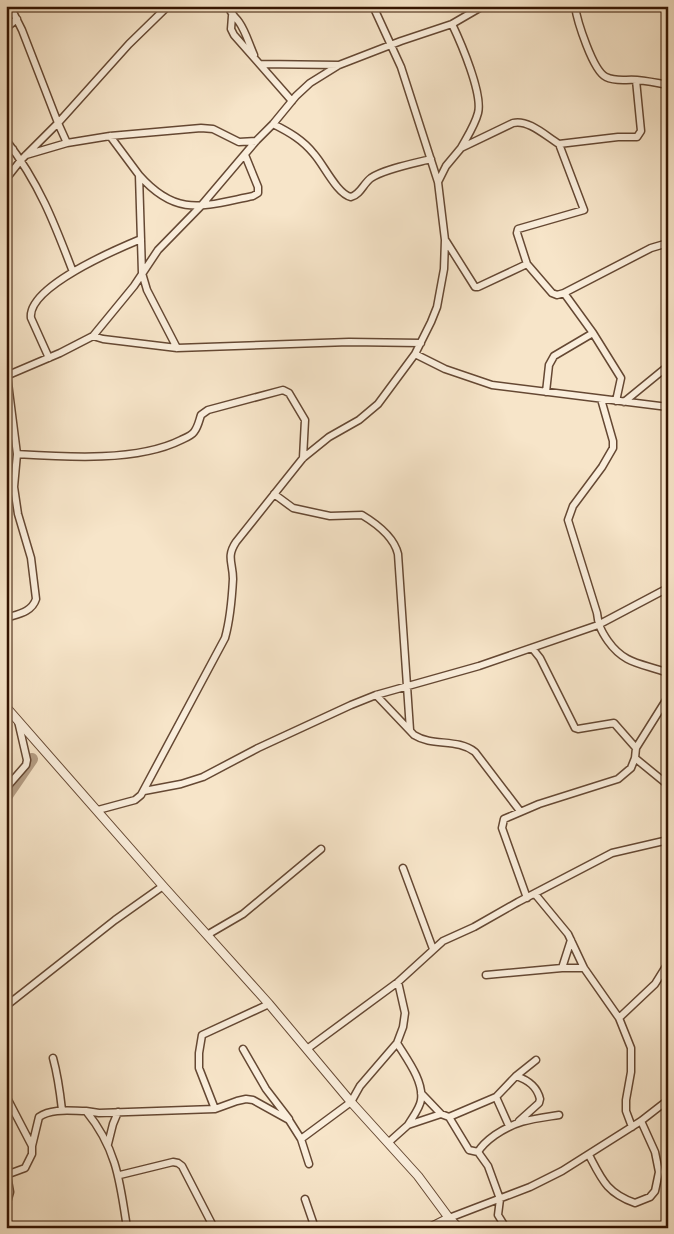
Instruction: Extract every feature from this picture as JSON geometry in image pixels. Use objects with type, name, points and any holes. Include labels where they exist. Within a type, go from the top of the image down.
[{"type":"street","points":[[10,6],[67,143]]},
{"type":"street","points":[[6,179],[21,160],[58,123],[129,44],[168,6]]},
{"type":"street","points":[[228,6],[232,16],[231,28],[234,35],[292,101]]},
{"type":"street","points":[[98,810],[138,798],[144,791],[225,638],[228,628],[233,581],[231,549],[303,458],[329,437],[370,411],[415,354],[431,322],[444,269],[445,240],[438,182],[412,100],[391,44],[373,6]]},
{"type":"street","points":[[6,618],[30,609],[36,599],[31,558],[18,514],[14,487],[17,454],[7,375],[49,358],[93,336],[118,308],[158,250],[200,207],[256,141],[310,83],[339,65],[391,44],[452,24],[482,6]]},
{"type":"street","points":[[575,6],[579,25],[600,74],[616,80],[636,80],[668,85]]},
{"type":"street","points":[[232,16],[241,25],[258,62]]},
{"type":"street","points":[[6,28],[17,19]]},
{"type":"street","points":[[438,182],[446,166],[461,148],[479,112],[478,99],[469,64],[452,24]]},
{"type":"street","points":[[258,62],[339,65]]},
{"type":"street","points":[[559,144],[618,137],[637,137],[641,131],[636,80]]},
{"type":"street","points":[[461,148],[517,122],[533,128],[559,144],[584,210],[518,229],[517,233],[527,264],[552,293],[557,295],[564,293],[652,248],[668,243]]},
{"type":"street","points":[[273,124],[290,132],[303,143],[314,154],[342,192],[351,197],[358,194],[367,182],[376,176],[431,159]]},
{"type":"street","points":[[26,155],[67,143],[110,136],[207,128],[218,131],[239,142],[256,141]]},
{"type":"street","points":[[110,136],[139,175],[156,191],[175,202],[200,207],[253,196],[258,193],[258,187],[245,155]]},
{"type":"street","points":[[6,140],[35,182],[49,209],[73,272]]},
{"type":"street","points":[[6,152],[13,149]]},
{"type":"street","points":[[139,175],[142,273],[148,290],[176,348]]},
{"type":"street","points":[[49,358],[30,312],[35,304],[52,286],[73,272],[96,258],[141,238]]},
{"type":"street","points":[[445,240],[474,287],[478,287],[527,264]]},
{"type":"street","points":[[564,293],[593,334],[620,378],[616,401]]},
{"type":"street","points":[[546,392],[549,365],[554,356],[593,334]]},
{"type":"street","points":[[93,336],[110,340],[176,348],[349,342],[421,343]]},
{"type":"street","points":[[415,354],[445,369],[492,385],[668,406]]},
{"type":"street","points":[[624,402],[668,366]]},
{"type":"street","points":[[17,454],[68,458],[149,451],[165,447],[192,434],[198,425],[201,415],[208,410],[283,390],[289,393],[305,420],[303,458]]},
{"type":"street","points":[[601,399],[613,441],[613,448],[574,506],[568,520],[597,613],[598,624],[611,645],[622,657],[668,673]]},
{"type":"street","points":[[274,494],[287,505],[299,510],[330,516],[362,514],[390,537],[396,545],[399,564],[410,730]]},
{"type":"street","points":[[144,791],[181,784],[204,777],[258,748],[376,695],[479,666],[598,624],[668,588]]},
{"type":"street","points":[[532,648],[540,658],[575,728],[614,723],[636,748]]},
{"type":"street","points":[[376,695],[420,739],[469,747],[475,752],[520,811]]},
{"type":"street","points":[[527,898],[502,828],[504,819],[520,811],[618,779],[626,774],[635,758],[636,748],[668,698]]},
{"type":"street","points":[[6,707],[268,1004],[351,1102],[389,1142],[459,1228]]},
{"type":"street","points":[[6,788],[26,765],[27,760],[18,721]]},
{"type":"street","points":[[635,758],[668,785]]},
{"type":"street","points":[[307,1049],[398,982],[443,941],[474,927],[612,853],[668,840]]},
{"type":"street","points":[[206,935],[243,914],[321,850]]},
{"type":"street","points":[[403,868],[433,949]]},
{"type":"street","points":[[6,1006],[107,926],[163,886]]},
{"type":"street","points":[[535,894],[568,934],[584,968],[619,1018],[631,1048],[631,1072],[626,1111],[632,1127]]},
{"type":"street","points":[[562,968],[571,940]]},
{"type":"street","points":[[619,1018],[655,984],[668,964]]},
{"type":"street","points":[[486,975],[562,968],[584,968]]},
{"type":"street","points":[[302,1140],[351,1102],[360,1086],[397,1043],[405,1013],[398,982]]},
{"type":"street","points":[[215,1109],[199,1068],[202,1034],[268,1004]]},
{"type":"street","points":[[389,1142],[408,1125],[421,1102],[416,1073],[397,1043]]},
{"type":"street","points":[[243,1049],[266,1089],[302,1140],[309,1164]]},
{"type":"street","points":[[53,1058],[60,1081],[62,1110]]},
{"type":"street","points":[[449,1117],[496,1097],[516,1076],[536,1060]]},
{"type":"street","points":[[516,1076],[526,1079],[533,1086],[540,1099],[519,1122]]},
{"type":"street","points":[[421,1094],[441,1114],[449,1117],[469,1150],[478,1152],[488,1166],[500,1199],[498,1215],[500,1224],[506,1228]]},
{"type":"street","points":[[6,1096],[32,1146]]},
{"type":"street","points":[[496,1097],[509,1126]]},
{"type":"street","points":[[6,1206],[10,1192],[7,1175],[24,1168],[32,1154],[39,1117],[43,1114],[62,1110],[99,1113],[215,1109],[246,1099],[253,1100],[289,1120]]},
{"type":"street","points":[[430,1228],[449,1218],[530,1187],[589,1155],[642,1121],[668,1100]]},
{"type":"street","points":[[86,1111],[108,1144],[120,1175],[127,1228]]},
{"type":"street","points":[[108,1144],[118,1112]]},
{"type":"street","points":[[408,1125],[441,1114]]},
{"type":"street","points":[[478,1152],[487,1141],[509,1126],[519,1122],[559,1115]]},
{"type":"street","points":[[589,1155],[602,1179],[613,1192],[636,1203],[650,1197],[656,1186],[659,1172],[658,1163],[642,1121]]},
{"type":"street","points":[[120,1175],[173,1162],[178,1163],[182,1166],[214,1228]]},
{"type":"street","points":[[305,1199],[315,1228]]},
{"type":"waterway","points":[[6,797],[32,759]]}]
